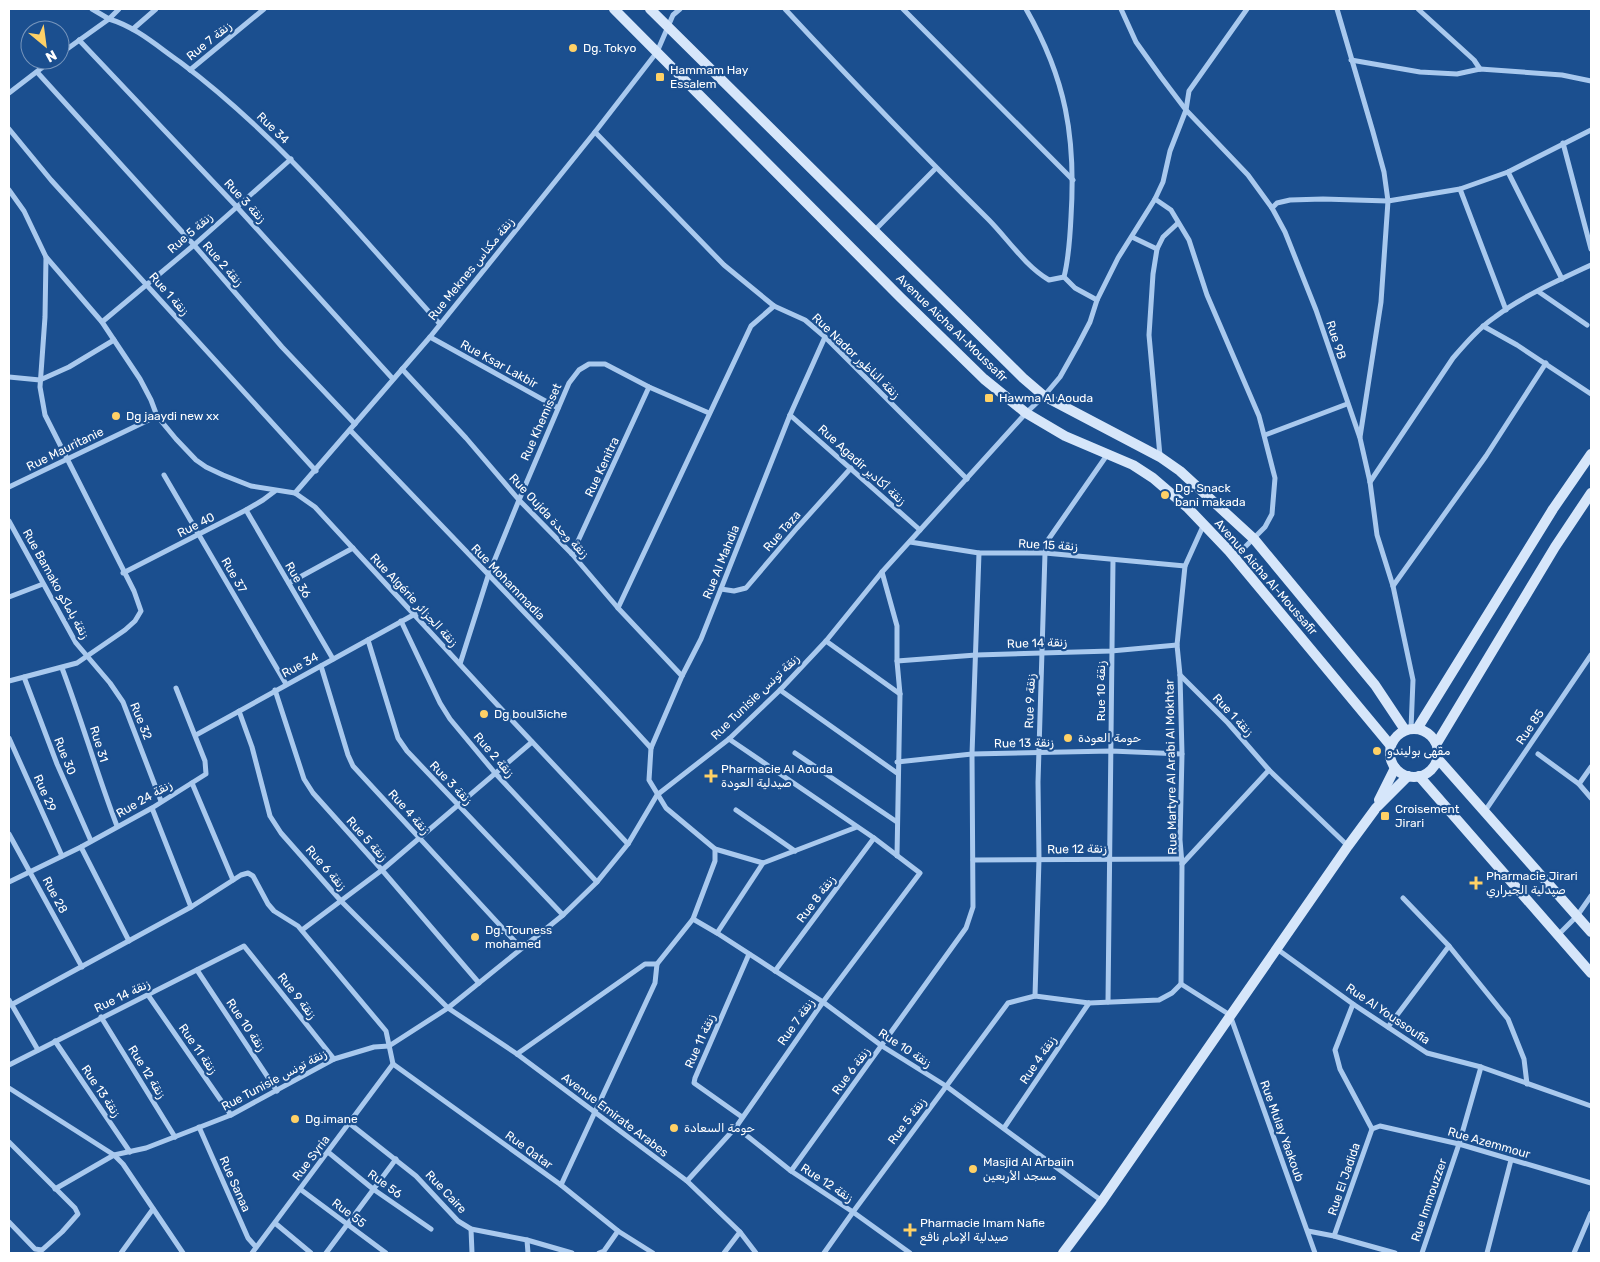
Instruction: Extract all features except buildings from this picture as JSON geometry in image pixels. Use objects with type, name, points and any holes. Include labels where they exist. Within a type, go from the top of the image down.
[{"type":"main road","name":"Avenue Aicha Al-Moussafir","points":[[614,9],[984,379],[1026,413],[1065,436],[1133,466],[1153,478],[1188,508],[1235,557],[1391,746]]},
{"type":"main road","name":"Avenue Aicha Al-Moussafir","points":[[650,9],[1023,378],[1044,396],[1160,457],[1180,471],[1254,539],[1411,729]]},
{"type":"main road","points":[[1063,1253],[1102,1201],[1376,808],[1395,768],[1391,757],[1391,746],[1396,736],[1411,729],[1553,509],[1591,454]]},
{"type":"main road","points":[[1437,743],[1560,539],[1591,493]]},
{"type":"main road","points":[[1376,808],[1414,776],[1428,772],[1438,759],[1437,743],[1431,735],[1411,729]]},
{"type":"main road","points":[[1438,759],[1591,932]]},
{"type":"main road","points":[[1395,768],[1414,776],[1591,973]]},
{"type":"street","points":[[92,9],[109,19]]},
{"type":"street","points":[[70,47],[109,19],[119,9]]},
{"type":"street","points":[[133,29],[156,9]]},
{"type":"street","name":"Rue 7 زنقة","points":[[190,70],[264,9]]},
{"type":"street","name":"Rue Meknes زنقة مكناس","points":[[295,493],[430,337],[595,132],[657,52],[672,15],[680,9]]},
{"type":"street","points":[[785,9],[936,168],[994,225],[1036,272],[1049,280],[1064,277]]},
{"type":"street","points":[[903,9],[1073,181]]},
{"type":"street","points":[[1026,9],[1040,33],[1054,65],[1066,106],[1073,181],[1070,253],[1064,277]]},
{"type":"street","name":"Rue 9B","points":[[1121,9],[1136,42],[1186,110],[1248,175],[1272,208],[1285,232],[1316,310],[1360,438],[1370,482],[1376,535],[1392,586],[1413,680],[1411,729]]},
{"type":"street","name":"Rue Tunisie زنقة تونس","points":[[114,1155],[146,1148],[231,1115],[334,1059],[374,1047],[388,1046],[448,1008],[562,915],[597,882],[628,844],[657,795],[729,739],[780,690],[826,641],[882,572],[1060,377],[1090,322],[1097,300],[1118,258],[1155,199],[1163,182],[1170,151],[1186,110],[1189,91],[1248,9]]},
{"type":"street","points":[[1336,9],[1376,140],[1384,172],[1388,201],[1381,302],[1360,438]]},
{"type":"street","points":[[1418,9],[1474,60],[1480,68]]},
{"type":"street","name":"Rue 34","points":[[109,19],[133,29],[190,70],[254,123],[291,159],[440,323]]},
{"type":"street","name":"Rue 3 زنقة","points":[[79,40],[236,206],[393,379]]},
{"type":"street","points":[[1351,60],[1420,72],[1457,74],[1480,68],[1562,75],[1591,81]]},
{"type":"street","points":[[9,93],[39,70]]},
{"type":"street","name":"Rue 2 زنقة","points":[[36,72],[194,245],[282,346],[355,424]]},
{"type":"street","name":"Rue 1 زنقة","points":[[9,130],[51,180],[316,471]]},
{"type":"street","points":[[1272,208],[1277,203],[1290,200],[1388,201],[1460,189],[1508,172],[1591,130]]},
{"type":"street","name":"Rue Nador زنقة الناظور","points":[[595,132],[724,265],[774,306],[805,320],[825,337],[967,479]]},
{"type":"street","points":[[1563,143],[1591,249]]},
{"type":"street","name":"Rue 5 زنقة","points":[[102,322],[194,245],[291,159]]},
{"type":"street","points":[[874,231],[936,168]]},
{"type":"street","points":[[1508,172],[1562,280]]},
{"type":"street","points":[[1460,189],[1506,310]]},
{"type":"street","points":[[9,190],[24,211],[46,257],[102,322],[140,379],[151,400],[156,416]]},
{"type":"street","points":[[1155,199],[1170,210],[1189,240],[1207,295],[1246,384],[1265,435],[1275,478],[1272,514],[1265,527],[1235,557]]},
{"type":"street","points":[[1160,457],[1149,335],[1153,274],[1156,249],[1163,237],[1178,223]]},
{"type":"street","points":[[1132,237],[1156,249]]},
{"type":"street","points":[[9,681],[77,663],[125,630],[135,621],[141,611],[134,591],[123,573],[45,415],[40,380],[45,317],[46,257]]},
{"type":"street","points":[[1370,482],[1453,358],[1483,326],[1506,310],[1591,265]]},
{"type":"street","points":[[1064,277],[1075,288],[1097,300]]},
{"type":"street","points":[[1539,292],[1587,324]]},
{"type":"street","points":[[618,608],[750,326],[774,306]]},
{"type":"street","points":[[1483,326],[1546,363],[1591,394]]},
{"type":"street","name":"Rue Ksar Lakbir","points":[[430,337],[558,408]]},
{"type":"street","name":"Rue Al Mahdia","points":[[657,795],[649,780],[651,748],[700,639],[790,415],[825,337]]},
{"type":"street","points":[[9,377],[40,380],[69,367],[114,340]]},
{"type":"street","points":[[1392,586],[1486,456],[1546,363]]},
{"type":"street","name":"Rue Khemisset","points":[[460,664],[488,576],[518,500],[569,384],[579,370],[589,364],[605,364],[649,387]]},
{"type":"street","name":"Rue Oujda زنقة وجدة","points":[[402,370],[466,438],[518,500],[572,554],[618,608],[682,676]]},
{"type":"street","points":[[649,387],[709,412]]},
{"type":"street","name":"Rue Kenitra","points":[[572,554],[649,387]]},
{"type":"street","points":[[1265,435],[1347,404]]},
{"type":"street","name":"Rue Agadir زنقة أكادير","points":[[790,415],[920,530]]},
{"type":"street","name":"Rue Mauritanie","points":[[9,487],[156,416]]},
{"type":"street","name":"Rue Algérie زنقة الجزائر","points":[[156,416],[196,460],[206,467],[252,486],[295,493],[315,507],[628,844]]},
{"type":"street","name":"Rue Mohammadia","points":[[350,430],[488,576],[581,670],[651,748]]},
{"type":"street","name":"Rue 9 زنقة","points":[[1035,996],[1039,859],[1039,752],[1045,553],[1048,540],[1108,455]]},
{"type":"street","name":"Rue Taza","points":[[721,589],[734,592],[746,588],[851,468]]},
{"type":"street","name":"Rue 37","points":[[164,475],[286,684]]},
{"type":"street","name":"Rue 40","points":[[123,573],[246,510],[275,491]]},
{"type":"street","name":"Rue 36","points":[[246,510],[333,659]]},
{"type":"street","name":"Rue Bamako زنقة باماكو","points":[[9,521],[68,630],[87,657]]},
{"type":"street","name":"Rue Martyre Al Arabi Al Mokhtar","points":[[1181,984],[1182,862],[1180,840],[1182,754],[1180,675],[1177,645],[1185,566],[1204,524]]},
{"type":"street","name":"Rue 15 زنقة","points":[[910,542],[979,553],[1045,553],[1185,566]]},
{"type":"street","points":[[289,583],[353,548]]},
{"type":"street","points":[[973,860],[972,754],[979,553]]},
{"type":"street","name":"Rue 10 زنقة","points":[[1108,1002],[1113,560]]},
{"type":"street","points":[[882,572],[897,626],[900,694],[897,762],[897,856]]},
{"type":"street","points":[[9,597],[43,584]]},
{"type":"street","name":"Rue 34","points":[[196,735],[274,690],[415,614]]},
{"type":"street","name":"Rue 2 زنقة","points":[[401,621],[440,703],[450,719],[496,773],[597,882]]},
{"type":"street","name":"Rue 3 زنقة","points":[[368,640],[398,738],[406,751],[562,915]]},
{"type":"street","points":[[826,641],[900,694]]},
{"type":"street","name":"Rue 14 زنقة","points":[[897,660],[976,654],[1111,651],[1177,645]]},
{"type":"street","name":"Rue 85","points":[[1485,811],[1589,663],[1591,655]]},
{"type":"street","name":"Rue 32","points":[[87,657],[110,683],[123,702],[161,801]]},
{"type":"street","name":"Rue 4 زنقة","points":[[321,666],[350,762],[521,948]]},
{"type":"street","name":"Rue 31","points":[[62,668],[83,726],[98,776],[117,826]]},
{"type":"street","name":"Rue 1 زنقة","points":[[1180,675],[1228,723],[1269,770],[1348,846]]},
{"type":"street","name":"Rue 30","points":[[24,677],[91,841]]},
{"type":"street","name":"Rue 24 زنقة","points":[[9,882],[81,847],[152,808],[202,777],[207,771],[205,761],[176,688]]},
{"type":"street","name":"Rue 5 زنقة","points":[[274,690],[308,786],[318,800],[382,870],[479,983]]},
{"type":"street","points":[[780,690],[897,773]]},
{"type":"street","name":"Rue 6 زنقة","points":[[239,711],[252,747],[270,816],[281,833],[341,901],[448,1008]]},
{"type":"street","name":"Rue 29","points":[[9,738],[62,856]]},
{"type":"street","points":[[729,739],[857,826],[897,856]]},
{"type":"street","points":[[302,930],[382,870],[532,742]]},
{"type":"street","name":"Rue 13 زنقة","points":[[897,762],[972,754],[1039,752],[1110,751],[1182,754]]},
{"type":"street","points":[[794,753],[897,822]]},
{"type":"street","points":[[1538,754],[1579,784],[1591,798]]},
{"type":"street","points":[[1579,784],[1591,767]]},
{"type":"street","points":[[1182,862],[1269,770]]},
{"type":"street","points":[[192,783],[234,880]]},
{"type":"street","points":[[657,795],[666,808],[715,850],[763,863],[857,826]]},
{"type":"street","points":[[152,808],[190,907]]},
{"type":"street","points":[[736,810],[795,851]]},
{"type":"street","name":"Rue 28","points":[[9,834],[82,966]]},
{"type":"street","name":"Rue 8 زنقة","points":[[775,971],[874,838]]},
{"type":"street","points":[[81,847],[129,940]]},
{"type":"street","points":[[561,1185],[655,983],[657,964],[693,918],[715,861],[715,850]]},
{"type":"street","name":"Rue 7 زنقة","points":[[687,1181],[736,1126],[823,1002],[920,873],[897,856]]},
{"type":"street","name":"Rue 12 زنقة","points":[[973,860],[1110,858],[1182,862]]},
{"type":"street","name":"Rue 6 زنقة","points":[[791,1171],[966,928],[974,907],[973,860]]},
{"type":"street","points":[[717,933],[763,863]]},
{"type":"street","points":[[38,1050],[10,1002],[82,966],[190,907],[245,874],[251,875],[264,899],[274,911],[291,920],[302,930],[386,1031],[393,1064]]},
{"type":"street","points":[[1558,936],[1577,916],[1591,896]]},
{"type":"street","points":[[1403,898],[1449,946],[1508,1019],[1524,1059],[1527,1084]]},
{"type":"street","name":"Rue 10 زنقة","points":[[693,918],[823,1002],[882,1046],[946,1086],[1102,1201]]},
{"type":"street","name":"Rue 9 زنقة","points":[[244,946],[334,1059]]},
{"type":"street","name":"Rue 14 زنقة","points":[[9,1065],[55,1040],[244,946]]},
{"type":"street","points":[[1388,1027],[1449,946]]},
{"type":"street","name":"Rue Al Youssoufia","points":[[1277,950],[1353,1004],[1428,1053],[1481,1067],[1591,1106]]},
{"type":"street","name":"Rue 11 زنقة","points":[[742,1117],[694,1083],[698,1069],[749,954]]},
{"type":"street","points":[[517,1054],[645,964],[657,964]]},
{"type":"street","name":"Rue 10 زنقة","points":[[197,970],[277,1091]]},
{"type":"street","points":[[1035,996],[1089,1003],[1159,1000],[1172,993],[1181,984],[1230,1015]]},
{"type":"street","name":"Rue 11 زنقة","points":[[148,995],[231,1115]]},
{"type":"street","name":"Rue 5 زنقة","points":[[824,1253],[1008,1003],[1035,996]]},
{"type":"street","name":"Rue 4 زنقة","points":[[1004,1128],[1089,1003]]},
{"type":"street","name":"Rue El Jadida","points":[[1334,1236],[1372,1129],[1340,1069],[1335,1050],[1353,1004]]},
{"type":"street","name":"Avenue Emirate Arabes","points":[[448,1008],[517,1054],[687,1181],[740,1232],[756,1253]]},
{"type":"street","name":"Rue Mulay Yaakoub","points":[[1230,1015],[1314,1253]]},
{"type":"street","name":"Rue 12 زنقة","points":[[101,1017],[175,1137]]},
{"type":"street","name":"Rue 13 زنقة","points":[[55,1040],[130,1152]]},
{"type":"street","name":"Rue Syria","points":[[252,1253],[393,1064]]},
{"type":"street","name":"Rue Qatar","points":[[393,1064],[561,1185],[618,1231],[653,1253]]},
{"type":"street","name":"Rue Immouzzer","points":[[1422,1253],[1481,1067]]},
{"type":"street","points":[[9,1088],[114,1155],[123,1164],[183,1253]]},
{"type":"street","name":"Rue Caire","points":[[349,1123],[416,1176],[458,1221],[471,1229],[527,1240],[572,1253]]},
{"type":"street","name":"Rue 12 زنقة","points":[[736,1126],[791,1171],[910,1253]]},
{"type":"street","name":"Rue El Jadida","points":[[1372,1129],[1380,1126]]},
{"type":"street","name":"Rue Azemmour","points":[[1380,1126],[1458,1144],[1591,1183]]},
{"type":"street","name":"Rue Sanaa","points":[[199,1127],[248,1238],[256,1247]]},
{"type":"street","points":[[9,1142],[75,1208],[78,1214],[42,1250],[35,1249],[9,1222]]},
{"type":"street","name":"Rue 56","points":[[328,1152],[373,1189],[431,1229]]},
{"type":"street","points":[[55,1190],[114,1155]]},
{"type":"street","points":[[326,1253],[396,1159]]},
{"type":"street","points":[[1487,1253],[1511,1160]]},
{"type":"street","name":"Rue 55","points":[[300,1189],[386,1253]]},
{"type":"street","points":[[121,1253],[154,1210]]},
{"type":"street","points":[[1574,1253],[1591,1213]]},
{"type":"street","points":[[275,1223],[311,1253]]},
{"type":"street","points":[[471,1229],[472,1253]]},
{"type":"street","points":[[598,1253],[604,1251],[618,1231]]},
{"type":"street","points":[[724,1253],[740,1232]]},
{"type":"street","points":[[1308,1232],[1334,1236],[1395,1253]]},
{"type":"street","points":[[527,1240],[528,1253]]},
{"type":"place","name":"Dg. Tokyo","points":[[573,48]]},
{"type":"place","name":"Hammam Hay Essalem","points":[[660,77]]},
{"type":"place","name":"Hawma Al Aouda","points":[[989,398]]},
{"type":"place","name":"Dg jaaydi new xx","points":[[116,416]]},
{"type":"place","name":"Dg. Snack bani makada","points":[[1165,495]]},
{"type":"place","name":"Dg boul3iche","points":[[484,714]]},
{"type":"place","name":"حومة العودة","points":[[1068,738]]},
{"type":"place","name":"مقهى بوليندو","points":[[1377,751]]},
{"type":"place","name":"Pharmacie Al Aouda صيدلية العودة","points":[[711,776]]},
{"type":"place","name":"Croisement Jirari","points":[[1385,816]]},
{"type":"place","name":"Pharmacie Jirari صيدلية الجيراري","points":[[1476,883]]},
{"type":"place","name":"Dg. Touness mohamed","points":[[475,937]]},
{"type":"place","name":"Dg.imane","points":[[295,1119]]},
{"type":"place","name":"حومة السعادة","points":[[674,1128]]},
{"type":"place","name":"Masjid Al Arbaiin مسجد الأربعين","points":[[973,1169]]},
{"type":"place","name":"Pharmacie Imam Nafie صيدلية الإمام نافع","points":[[910,1230]]}]
